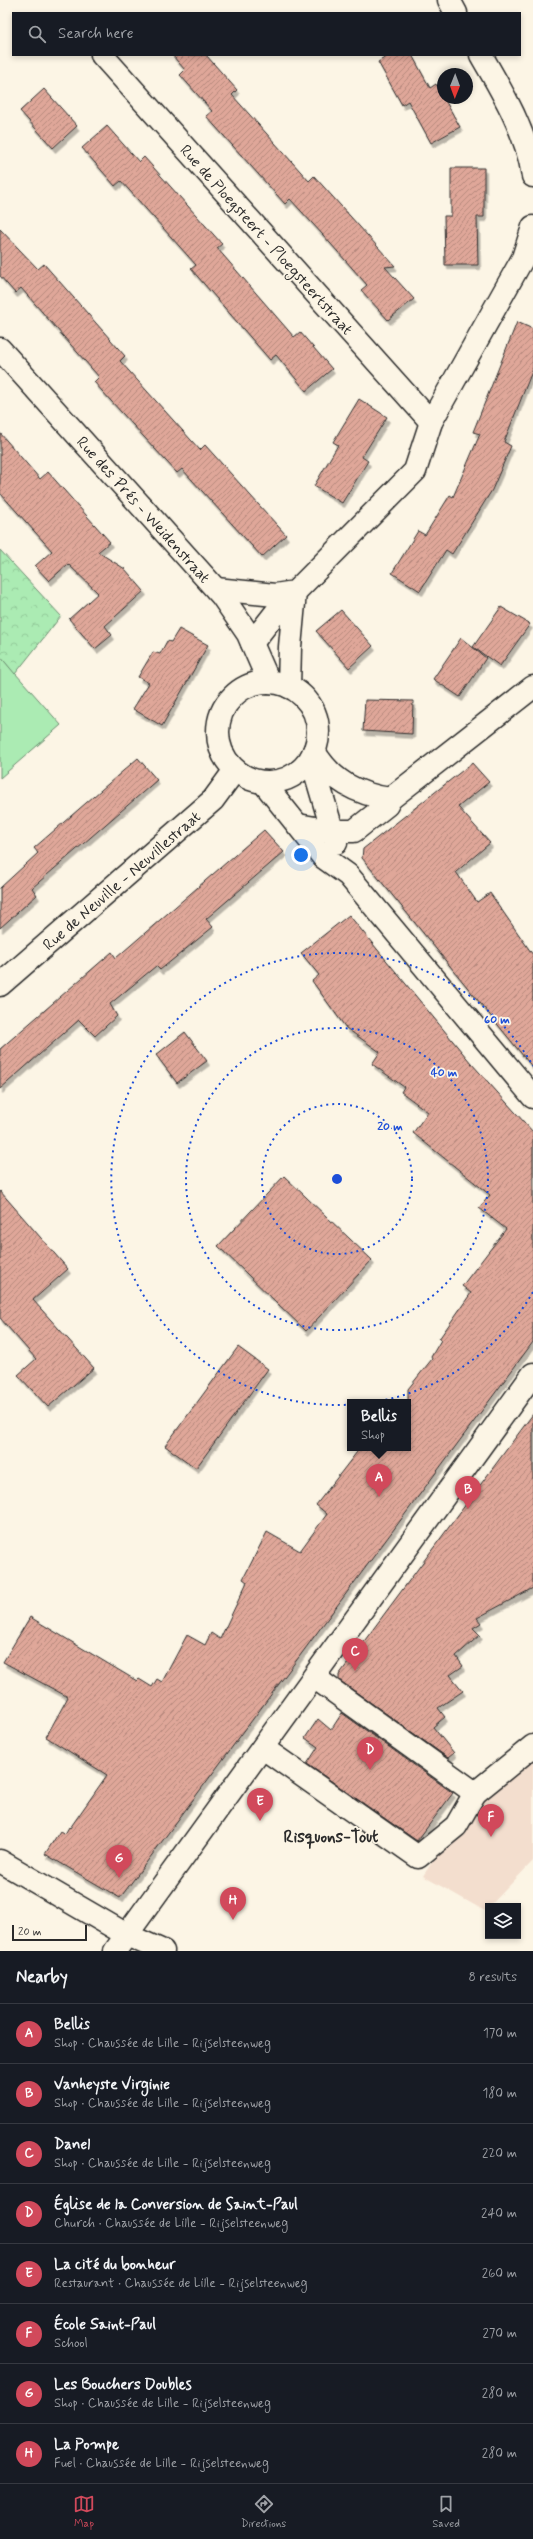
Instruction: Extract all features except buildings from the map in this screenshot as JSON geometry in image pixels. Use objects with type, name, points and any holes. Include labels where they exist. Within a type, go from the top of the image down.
[{"type":"street","points":[[449,0],[455,12]]},
{"type":"street","name":"Rue de Ploegsteert - Ploegsteertstraat","points":[[103,56],[431,422]]},
{"type":"street","points":[[482,56],[501,91],[520,134],[533,176]]},
{"type":"street","points":[[252,643],[277,611],[295,592],[416,471],[431,422],[523,258],[533,226]]},
{"type":"street","name":"Rue des Prés - Weidenstraat","points":[[0,350],[216,589],[279,684],[300,693],[315,714],[318,739],[313,755],[332,831],[348,875]]},
{"type":"street","points":[[216,589],[275,595],[295,592]]},
{"type":"street","points":[[295,592],[290,647],[279,684],[254,684],[240,690],[229,701],[222,714],[218,729],[220,744],[226,758],[235,770],[248,778],[263,782],[274,782],[295,774],[313,755],[342,784],[370,796],[390,799]]},
{"type":"street","points":[[298,825],[332,831],[354,831],[387,805],[390,799],[533,687]]},
{"type":"street","name":"Rue de Neuville - Neuvillestraat","points":[[0,985],[213,800],[235,770]]},
{"type":"street","name":"Rue des Prés - Weidenstraat","points":[[263,782],[323,857],[348,875],[533,1097]]},
{"type":"street","points":[[121,1943],[533,1374]]},
{"type":"street","points":[[314,1677],[475,1793]]},
{"type":"street","points":[[263,1748],[418,1857],[456,1826],[475,1793],[533,1746]]},
{"type":"street","points":[[0,1861],[121,1943],[163,1951]]},
{"type":"shaded area","points":[[533,1746],[533,1861],[493,1903],[485,1903],[485,1911],[423,1876],[464,1813]]},
{"type":"green space","points":[[0,550],[61,616],[15,674],[0,656]]},
{"type":"green space","points":[[0,656],[61,725],[0,778]]},
{"type":"place","name":"Bellis","points":[[379,1497]]},
{"type":"place","name":"Vanheyste Virginie","points":[[468,1509]]},
{"type":"place","name":"Danel","points":[[355,1671]]},
{"type":"place","name":"Église de la Conversion de Saint-Paul","points":[[370,1770]]},
{"type":"place","name":"La cité du bonheur","points":[[260,1821]]},
{"type":"place","name":"École Saint-Paul","points":[[491,1837]]},
{"type":"place","name":"Les Bouchers Doubles","points":[[119,1878]]},
{"type":"place","name":"La Pompe","points":[[233,1920]]},
{"type":"district","name":"Risquons-Tout","points":[[331,1836]]}]
